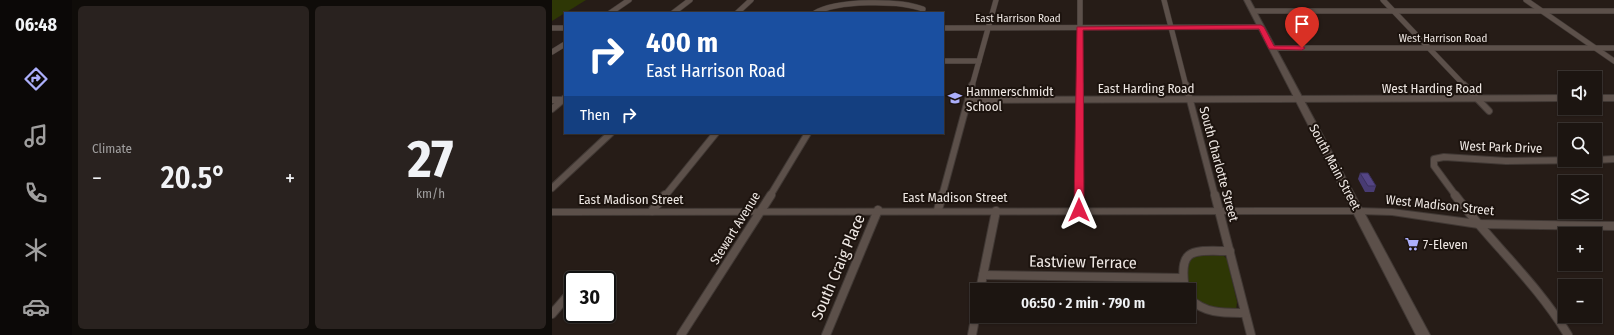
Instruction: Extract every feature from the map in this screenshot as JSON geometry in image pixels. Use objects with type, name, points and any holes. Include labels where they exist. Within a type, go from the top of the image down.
[{"type":"main road","name":"South Main Street","points":[[1247,0],[1423,335]]},
{"type":"street","points":[[611,12],[629,0]]},
{"type":"street","points":[[675,12],[690,0]]},
{"type":"street","points":[[738,12],[751,0]]},
{"type":"street","points":[[817,12],[826,6],[841,2],[899,0],[917,4],[922,8],[922,12]]},
{"type":"street","points":[[938,210],[996,0]]},
{"type":"street","points":[[1079,210],[1080,0]]},
{"type":"street","name":"South Charlotte Street","points":[[1164,0],[1251,335]]},
{"type":"street","points":[[1383,0],[1489,111]]},
{"type":"street","points":[[1526,0],[1614,61]]},
{"type":"street","points":[[1253,11],[1614,11]]},
{"type":"street","name":"East Harrison Road","points":[[944,28],[1261,27]]},
{"type":"street","points":[[552,28],[564,28]]},
{"type":"street","points":[[552,52],[564,45]]},
{"type":"street","name":"West Harrison Road","points":[[1272,48],[1614,48]]},
{"type":"street","points":[[944,61],[979,61]]},
{"type":"street","name":"West Harding Road","points":[[1299,99],[1558,98]]},
{"type":"street","points":[[1602,98],[1614,98]]},
{"type":"street","name":"East Harding Road","points":[[969,100],[1299,99]]},
{"type":"street","points":[[552,100],[564,100]]},
{"type":"street","points":[[552,109],[564,100]]},
{"type":"street","points":[[552,188],[610,134]]},
{"type":"street","points":[[652,211],[715,134]]},
{"type":"street","name":"Stewart Avenue","points":[[681,335],[761,211],[807,134]]},
{"type":"street","name":"West Park Drive","points":[[1478,224],[1434,166],[1434,159],[1444,157],[1521,161],[1558,160]]},
{"type":"street","points":[[1602,160],[1614,159]]},
{"type":"street","name":"East Madison Street","points":[[552,212],[878,210],[1358,211]]},
{"type":"street","name":"South Craig Place","points":[[826,335],[878,210]]},
{"type":"street","points":[[981,283],[996,211]]},
{"type":"street","name":"West Madison Street","points":[[1358,211],[1392,212],[1478,224],[1614,226]]},
{"type":"street","points":[[1478,224],[1530,280],[1568,335]]},
{"type":"street","points":[[1184,283],[1182,261],[1191,253],[1230,251]]},
{"type":"street","name":"Eastview Terrace","points":[[983,275],[1183,278]]},
{"type":"street","points":[[552,314],[564,300]]},
{"type":"street","points":[[1196,304],[1202,310],[1210,312],[1245,313]]},
{"type":"street","points":[[972,335],[974,323]]},
{"type":"green space","points":[[552,0],[586,0],[567,12],[564,12],[564,14],[552,21]]},
{"type":"green space","points":[[1223,255],[1227,259],[1237,302],[1236,310],[1215,310],[1196,300],[1196,283],[1187,283],[1187,281],[1188,266],[1192,256]]},
{"type":"building","points":[[1360,173],[1368,173],[1376,186],[1368,186]]},
{"type":"place","name":"Hammerschmidt School","points":[[955,98]]},
{"type":"place","name":"7-Eleven","points":[[1412,244]]},
{"type":"route","points":[[1079,210],[1079,28],[1261,27],[1272,48],[1302,48]]}]
